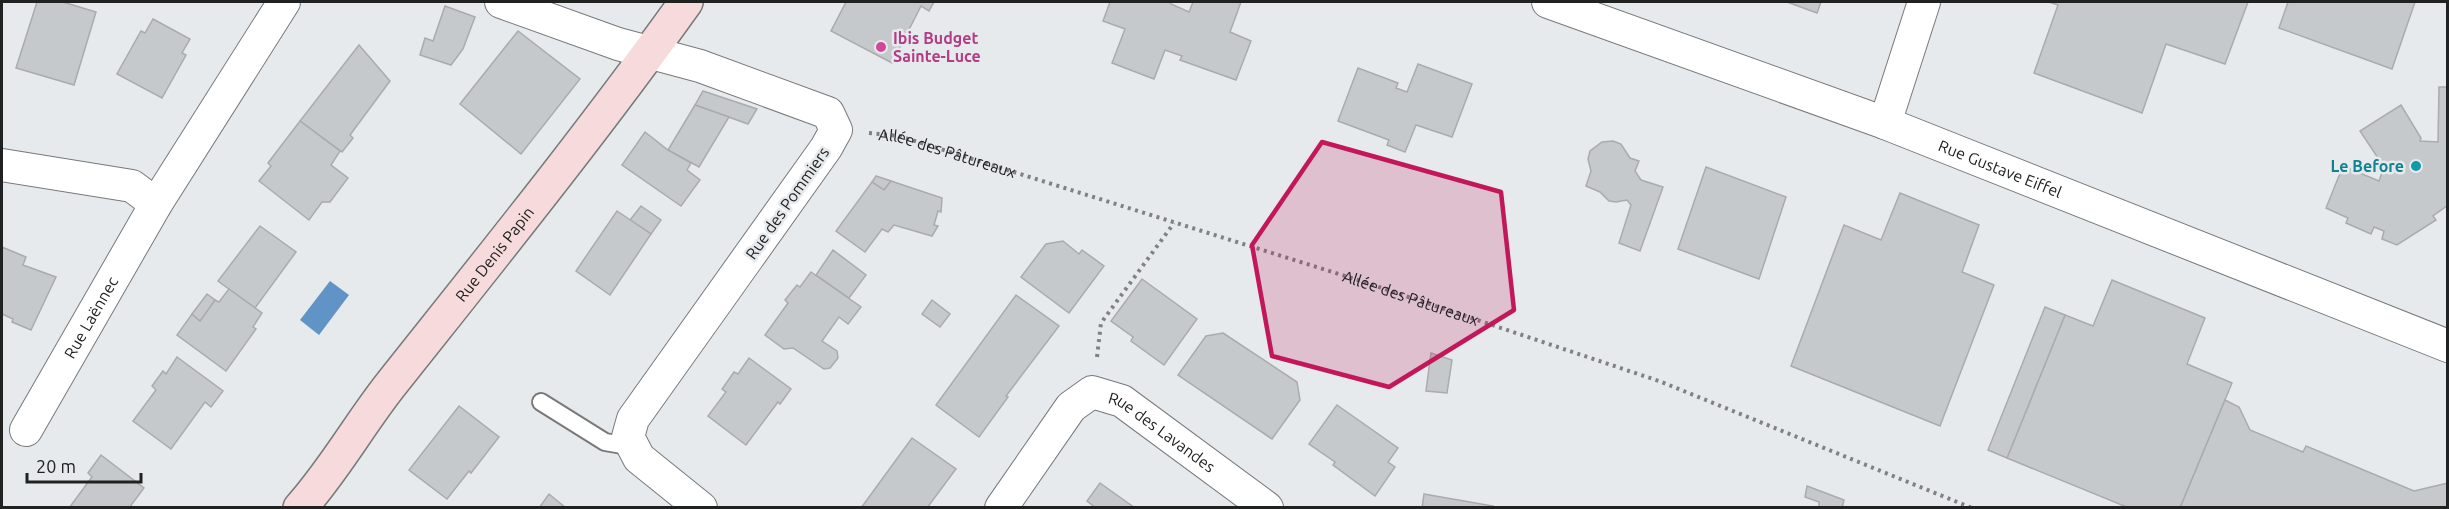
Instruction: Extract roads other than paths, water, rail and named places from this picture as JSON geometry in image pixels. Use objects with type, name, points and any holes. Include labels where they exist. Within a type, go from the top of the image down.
[{"type":"street","name":"Rue Laënnec","points":[[26,430],[156,204],[284,2]]},
{"type":"street","points":[[501,2],[649,54]]},
{"type":"street","name":"Rue Denis Papin","points":[[300,507],[319,487],[380,398],[649,54],[686,2]]},
{"type":"street","name":"Rue Gustave Eiffel","points":[[1548,2],[1884,123],[2448,346]]},
{"type":"street","points":[[1884,123],[1924,2]]},
{"type":"street","name":"Rue des Pommiers","points":[[633,447],[628,437],[633,419],[826,148],[836,130],[828,112],[700,66],[649,54]]},
{"type":"street","points":[[2,165],[132,186],[156,204]]},
{"type":"street","name":"Rue des Lavandes","points":[[1001,507],[1071,407],[1092,392],[1122,400],[1264,505]]},
{"type":"street","points":[[633,447],[639,458],[701,507]]},
{"type":"lane","points":[[541,402],[605,442],[633,447]]},
{"type":"water","points":[[330,281],[349,295],[319,335],[300,320]]},
{"type":"place","name":"Ibis Budget Sainte-Luce","points":[[881,47]]},
{"type":"place","name":"Le Before","points":[[2416,166]]}]
